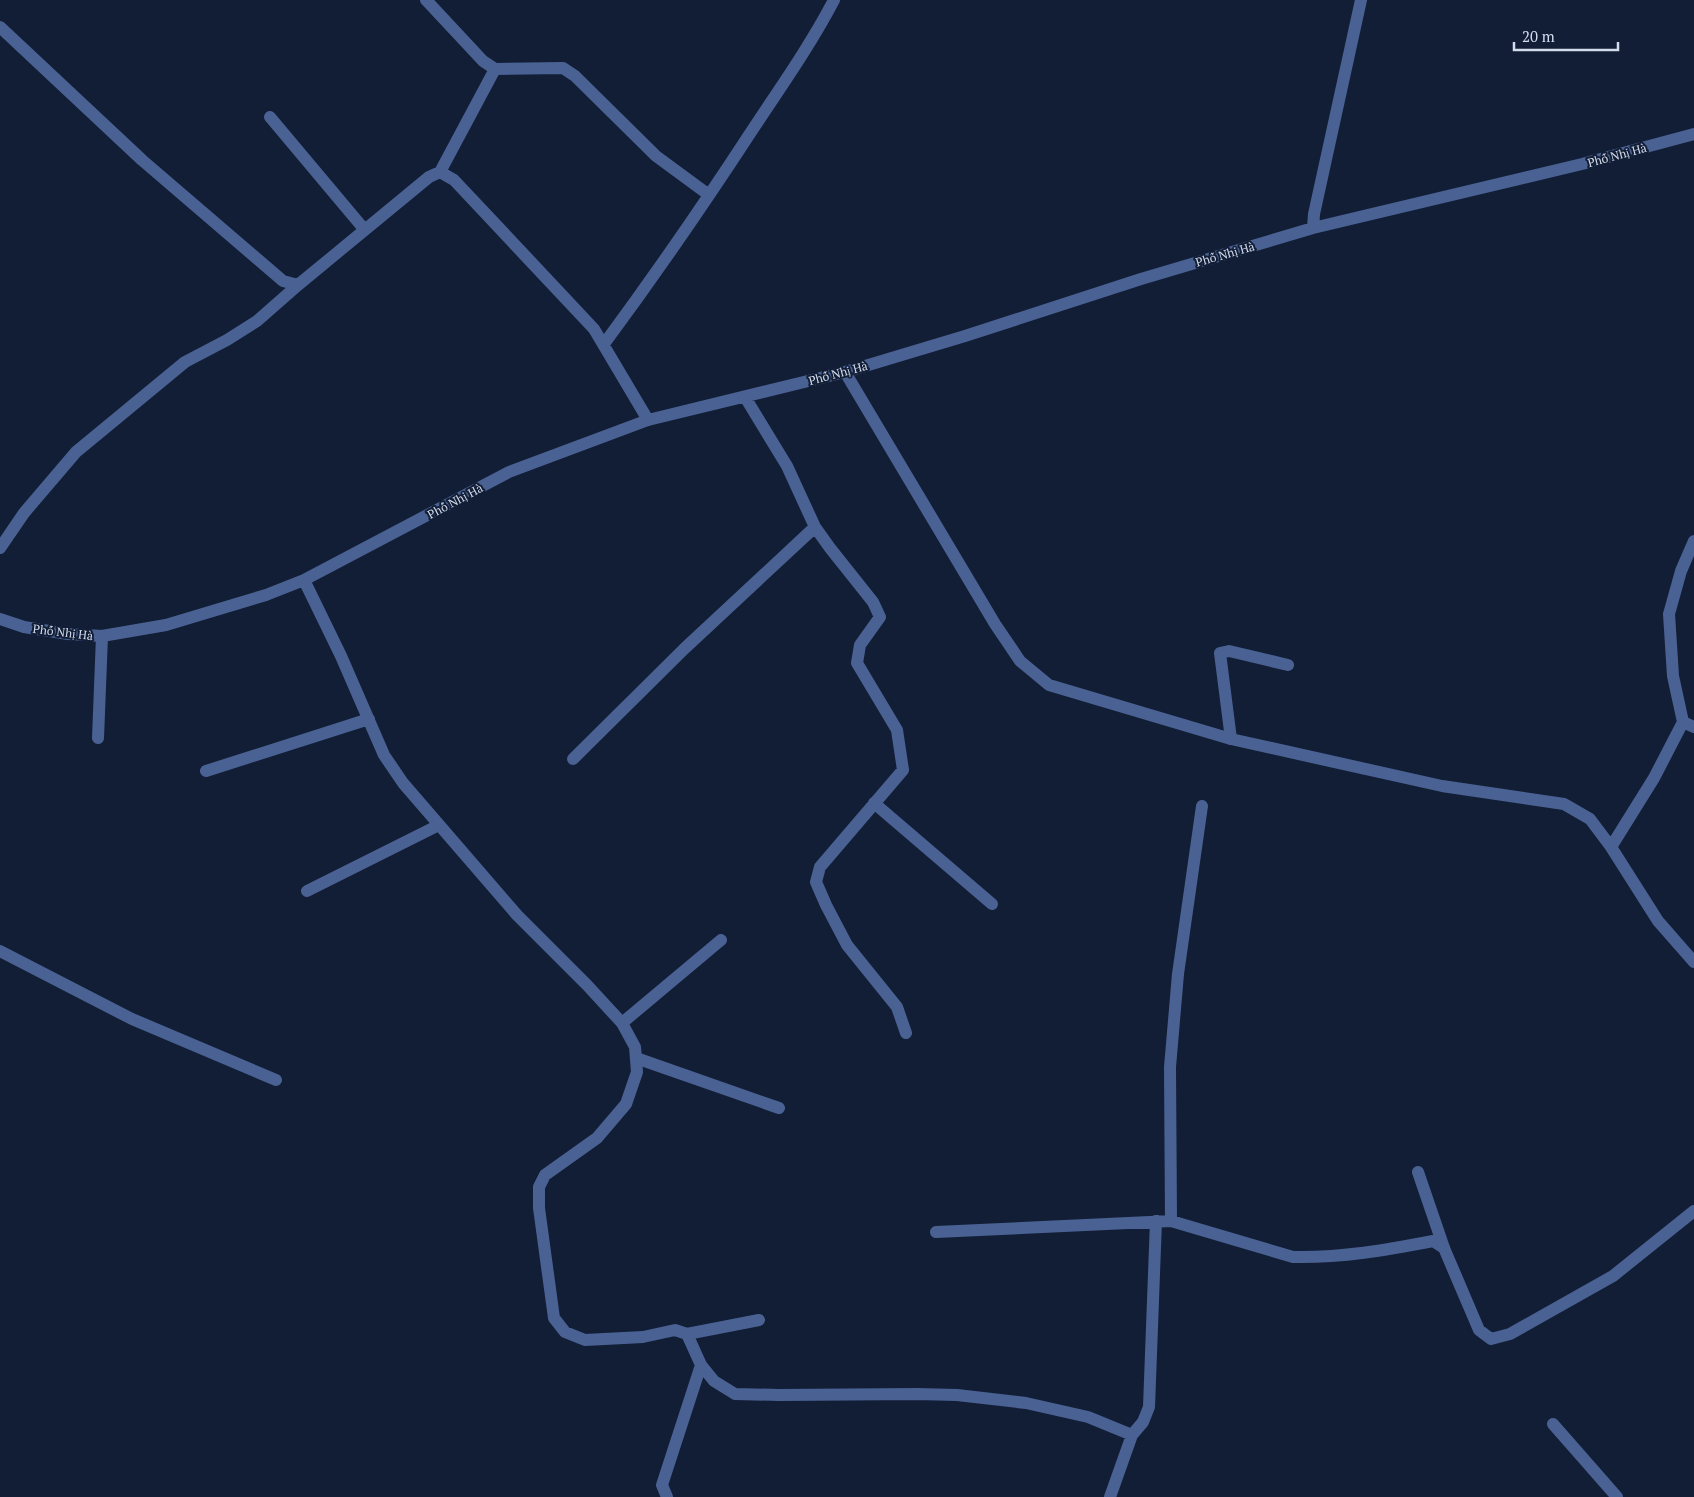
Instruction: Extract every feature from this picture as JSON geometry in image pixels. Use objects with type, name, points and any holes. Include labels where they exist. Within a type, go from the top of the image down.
[{"type":"street","points":[[426,0],[483,61],[495,69],[563,68],[575,76],[656,156],[710,195]]},
{"type":"street","points":[[604,344],[665,262],[710,195],[817,32],[834,0]]},
{"type":"street","points":[[1312,228],[1361,0]]},
{"type":"street","points":[[0,27],[128,147],[193,204],[282,280],[298,285]]},
{"type":"street","points":[[0,548],[24,513],[76,452],[186,362],[227,340],[256,321],[364,229],[429,177],[440,172],[495,69]]},
{"type":"street","points":[[270,117],[364,229]]},
{"type":"street","name":"Phố Nhị Hà","points":[[0,619],[24,627],[68,634],[102,636],[166,625],[266,595],[304,580],[509,472],[648,420],[845,372],[966,336],[1141,279],[1312,228],[1582,164],[1694,134]]},
{"type":"street","points":[[440,172],[454,180],[594,329],[648,420]]},
{"type":"street","points":[[845,372],[995,624],[1020,661],[1049,685],[1231,739],[1442,786],[1564,804],[1590,820],[1611,847],[1658,921],[1694,962]]},
{"type":"street","points":[[745,396],[787,466],[815,527],[873,602],[880,617],[860,645],[857,663],[897,730],[903,770],[820,867],[816,882],[847,945],[897,1006],[906,1033]]},
{"type":"street","points":[[573,759],[684,649],[815,527]]},
{"type":"street","points":[[1611,847],[1688,725],[1673,676],[1669,614],[1681,571],[1694,541]]},
{"type":"street","points":[[304,580],[341,656],[384,755],[403,783],[517,915],[587,984],[622,1024],[635,1047],[637,1072],[626,1104],[597,1138],[545,1175],[539,1187],[539,1208],[554,1318],[565,1332],[584,1340],[643,1337],[675,1330],[687,1334],[759,1320]]},
{"type":"street","points":[[98,738],[102,636]]},
{"type":"street","points":[[1231,739],[1220,653],[1229,651],[1288,664]]},
{"type":"street","points":[[206,771],[369,719]]},
{"type":"street","points":[[874,803],[992,904]]},
{"type":"street","points":[[1171,1221],[1170,1067],[1178,974],[1202,806]]},
{"type":"street","points":[[306,891],[439,825]]},
{"type":"street","points":[[622,1024],[721,940]]},
{"type":"street","points":[[0,951],[132,1019],[276,1080]]},
{"type":"street","points":[[636,1058],[779,1108]]},
{"type":"street","points":[[1418,1172],[1444,1248],[1479,1330],[1491,1339],[1510,1334],[1613,1276],[1694,1211]]},
{"type":"street","points":[[1110,1497],[1132,1435],[1143,1422],[1149,1407],[1156,1221]]},
{"type":"street","points":[[936,1232],[1171,1221],[1293,1257],[1308,1258],[1379,1252],[1433,1240],[1444,1248]]},
{"type":"street","points":[[687,1334],[701,1365],[714,1381],[734,1394],[956,1395],[1026,1403],[1088,1417],[1132,1435]]},
{"type":"street","points":[[667,1497],[662,1485],[701,1365]]},
{"type":"street","points":[[1553,1424],[1617,1497]]}]
